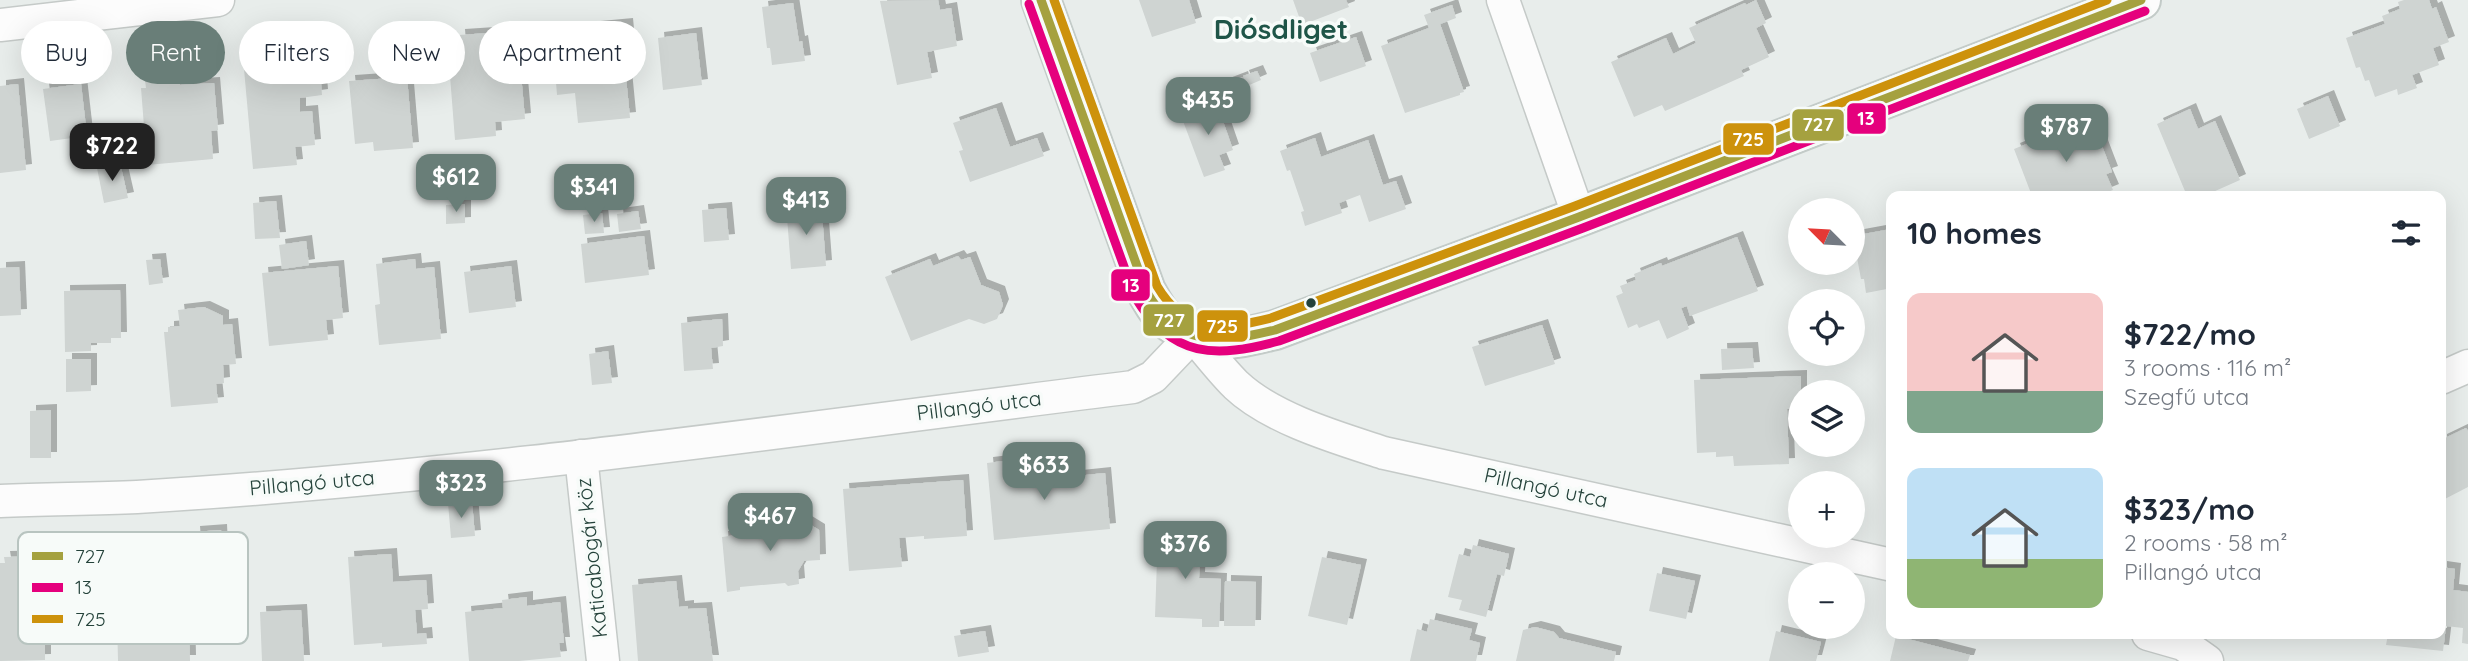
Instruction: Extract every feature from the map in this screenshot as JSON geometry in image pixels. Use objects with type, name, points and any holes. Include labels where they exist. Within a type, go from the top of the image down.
[{"type":"street","points":[[0,24],[218,0]]},
{"type":"street","points":[[1041,0],[1146,291],[1163,317],[1193,335],[1229,341],[1275,330],[1579,217],[2141,0]]},
{"type":"street","points":[[1503,0],[1579,217]]},
{"type":"street","name":"Pillangó utca","points":[[0,501],[135,497],[298,485],[581,456],[1133,387],[1153,377],[1193,335],[1237,386],[1266,406],[1319,432],[1384,453],[1886,564]]},
{"type":"street","points":[[2446,376],[2468,366]]},
{"type":"street","name":"Katicabogár köz","points":[[581,456],[603,661]]},
{"type":"street","points":[[2166,639],[2183,644],[2207,661]]},
{"type":"building","points":[[938,0],[940,10],[951,8],[957,46],[927,52],[932,78],[897,85],[880,1]]},
{"type":"building","points":[[1139,0],[1189,0],[1196,23],[1152,37]]},
{"type":"building","points":[[1293,0],[1346,0],[1349,7],[1302,25]]},
{"type":"building","points":[[1756,0],[1766,23],[1756,28],[1769,57],[1741,70],[1744,76],[1704,94],[1665,111],[1662,105],[1634,117],[1611,62],[1666,38],[1673,54],[1696,43],[1689,28]]},
{"type":"building","points":[[2429,0],[2432,9],[2436,7],[2449,42],[2433,48],[2439,65],[2412,75],[2417,88],[2398,95],[2397,89],[2375,97],[2369,80],[2365,81],[2360,67],[2356,68],[2346,38],[2385,24],[2382,16],[2400,9],[2398,2]]},
{"type":"building","points":[[793,3],[805,61],[772,65],[762,7]]},
{"type":"building","points":[[1452,5],[1456,18],[1440,24],[1464,92],[1405,113],[1381,46],[1429,28],[1424,15]]},
{"type":"building","points":[[696,33],[702,85],[663,90],[658,38]]},
{"type":"building","points":[[479,34],[479,84],[522,84],[525,119],[495,122],[496,136],[455,140],[451,84],[465,84],[465,35]]},
{"type":"building","points":[[1356,37],[1366,66],[1320,82],[1310,53]]},
{"type":"building","points":[[1257,71],[1261,80],[1247,86],[1243,76]]},
{"type":"building","points":[[1242,77],[1245,86],[1214,98],[1211,89]]},
{"type":"building","points":[[368,80],[368,84],[408,84],[413,148],[374,151],[373,142],[355,144],[349,84],[354,84],[354,81]]},
{"type":"building","points":[[18,84],[26,170],[0,173],[0,86]]},
{"type":"building","points":[[81,84],[87,136],[50,141],[43,89]]},
{"type":"building","points":[[146,84],[214,84],[218,130],[211,131],[213,159],[147,165],[141,88],[146,88]]},
{"type":"building","points":[[245,84],[321,84],[322,95],[300,98],[300,112],[312,111],[315,145],[295,147],[297,165],[253,169]]},
{"type":"building","points":[[556,84],[627,84],[630,118],[578,123],[575,93],[557,95]]},
{"type":"building","points":[[2328,96],[2340,126],[2309,139],[2297,109]]},
{"type":"building","points":[[1216,101],[1233,150],[1219,155],[1225,170],[1204,177],[1180,113]]},
{"type":"building","points":[[996,108],[1010,147],[1037,138],[1044,156],[970,182],[959,151],[963,150],[953,123]]},
{"type":"building","points":[[2190,109],[2198,129],[2215,121],[2240,180],[2215,191],[2185,191],[2157,124]]},
{"type":"building","points":[[2085,121],[2091,135],[2097,133],[2112,172],[2106,174],[2113,190],[2030,191],[2014,149]]},
{"type":"building","points":[[1315,138],[1321,157],[1368,140],[1383,185],[1396,181],[1406,209],[1369,222],[1360,195],[1339,203],[1342,213],[1305,226],[1301,212],[1304,211],[1290,170],[1287,171],[1280,151]]},
{"type":"building","points":[[120,163],[128,198],[104,203],[97,168]]},
{"type":"building","points":[[276,201],[280,238],[255,239],[253,203]]},
{"type":"building","points":[[814,201],[815,215],[822,214],[826,266],[791,269],[787,217],[796,216],[795,203]]},
{"type":"building","points":[[465,204],[465,223],[446,224],[446,205]]},
{"type":"building","points":[[726,208],[729,240],[704,242],[702,210]]},
{"type":"building","points":[[638,211],[641,229],[619,232],[617,214]]},
{"type":"building","points":[[602,213],[604,233],[585,234],[583,215]]},
{"type":"building","points":[[1886,230],[1886,289],[1866,293],[1864,279],[1861,279],[1860,275],[1866,275],[1866,234]]},
{"type":"building","points":[[644,236],[649,275],[585,283],[581,244]]},
{"type":"building","points":[[1737,237],[1758,291],[1690,316],[1687,306],[1681,308],[1689,329],[1667,339],[1659,320],[1639,328],[1637,324],[1628,328],[1616,296],[1623,293],[1620,286],[1636,280],[1634,274]]},
{"type":"building","points":[[306,241],[309,265],[282,269],[279,245]]},
{"type":"building","points":[[958,256],[961,260],[970,257],[981,285],[999,292],[1003,305],[997,319],[984,324],[969,319],[911,341],[885,277],[930,259],[933,266]]},
{"type":"building","points":[[160,259],[163,283],[149,285],[146,260]]},
{"type":"building","points":[[415,259],[416,269],[434,267],[441,339],[379,345],[375,305],[380,304],[376,264]]},
{"type":"building","points":[[338,266],[343,318],[326,320],[328,340],[269,346],[262,273]]},
{"type":"building","points":[[511,266],[516,307],[469,313],[464,272]]},
{"type":"building","points":[[19,267],[21,315],[0,316],[0,268]]},
{"type":"building","points":[[120,290],[121,338],[111,338],[111,343],[91,343],[91,351],[65,352],[64,291]]},
{"type":"building","points":[[204,307],[223,316],[223,325],[232,324],[236,364],[223,365],[224,383],[216,384],[218,403],[171,407],[164,332],[168,332],[168,327],[180,326],[178,310]]},
{"type":"building","points":[[722,319],[723,346],[711,348],[713,369],[684,371],[681,323]]},
{"type":"building","points":[[1542,325],[1555,364],[1485,386],[1472,347]]},
{"type":"building","points":[[1752,348],[1754,368],[1722,370],[1721,349]]},
{"type":"building","points":[[608,351],[612,383],[592,385],[589,354]]},
{"type":"building","points":[[66,359],[91,359],[91,391],[66,392]]},
{"type":"building","points":[[1801,376],[1801,380],[1788,380],[1789,464],[1734,466],[1733,456],[1716,457],[1716,452],[1697,453],[1694,380]]},
{"type":"building","points":[[51,410],[51,458],[30,458],[30,411]]},
{"type":"building","points":[[2466,428],[2468,431],[2468,487],[2446,498],[2446,438]]},
{"type":"building","points":[[1036,457],[1038,480],[1105,473],[1110,529],[994,540],[987,463]]},
{"type":"building","points":[[963,480],[967,536],[899,538],[902,567],[849,571],[843,489]]},
{"type":"building","points":[[472,502],[475,536],[451,538],[448,503]]},
{"type":"building","points":[[792,511],[793,519],[801,519],[819,530],[820,560],[804,561],[798,571],[799,584],[740,587],[740,590],[727,592],[722,537],[751,533],[757,536],[767,524],[766,514]]},
{"type":"building","points":[[1158,531],[1201,533],[1199,578],[1221,579],[1219,627],[1202,627],[1202,619],[1155,617]]},
{"type":"building","points":[[1473,545],[1509,554],[1504,576],[1497,574],[1486,617],[1459,610],[1462,600],[1448,597],[1459,554],[1470,557]]},
{"type":"building","points":[[391,554],[393,582],[426,580],[428,609],[415,610],[417,634],[426,633],[427,644],[382,647],[382,643],[354,645],[348,557]]},
{"type":"building","points":[[4,557],[18,557],[18,644],[45,644],[45,660],[0,661],[0,563],[5,563]]},
{"type":"building","points":[[1322,557],[1361,565],[1347,625],[1308,616]]},
{"type":"building","points":[[2446,568],[2455,569],[2453,590],[2468,592],[2468,644],[2462,643],[2463,628],[2446,626]]},
{"type":"building","points":[[1657,573],[1695,581],[1686,619],[1649,611]]},
{"type":"building","points":[[676,581],[679,607],[706,608],[713,661],[638,661],[632,585]]},
{"type":"building","points":[[1225,581],[1256,582],[1255,626],[1224,626]]},
{"type":"building","points":[[527,597],[527,606],[560,602],[564,643],[559,643],[561,657],[519,661],[469,661],[465,612],[503,608],[502,600]]},
{"type":"building","points":[[301,610],[304,661],[262,661],[260,612]]},
{"type":"building","points":[[1430,619],[1472,629],[1469,640],[1480,643],[1476,661],[1410,661],[1417,629],[1427,632]]},
{"type":"building","points":[[1535,627],[1554,632],[1559,638],[1616,652],[1614,661],[1516,661],[1523,630]]},
{"type":"building","points":[[985,631],[989,652],[958,657],[954,636]]},
{"type":"building","points":[[1776,631],[1788,634],[1788,639],[1821,642],[1816,661],[1769,661]]},
{"type":"building","points":[[1895,639],[1908,639],[1970,655],[1968,661],[1890,661]]},
{"type":"building","points":[[2387,639],[2444,639],[2443,651],[2386,645]]},
{"type":"building","points":[[118,644],[190,644],[190,661],[118,661]]},
{"type":"transit line","name":"727","points":[[1041,0],[1146,291],[1172,323],[1186,332],[1217,339],[1275,330],[1579,217],[2141,0]]},
{"type":"transit line","name":"725","points":[[1054,0],[1157,286],[1180,313],[1193,321],[1221,326],[1271,318],[1575,206],[2107,0]]},
{"type":"transit line","name":"13","points":[[1029,4],[1135,297],[1149,317],[1180,343],[1197,349],[1216,351],[1256,347],[1279,341],[1583,228],[2145,11]]},
{"type":"district","name":"Diósdliget","points":[[1281,29]]}]
